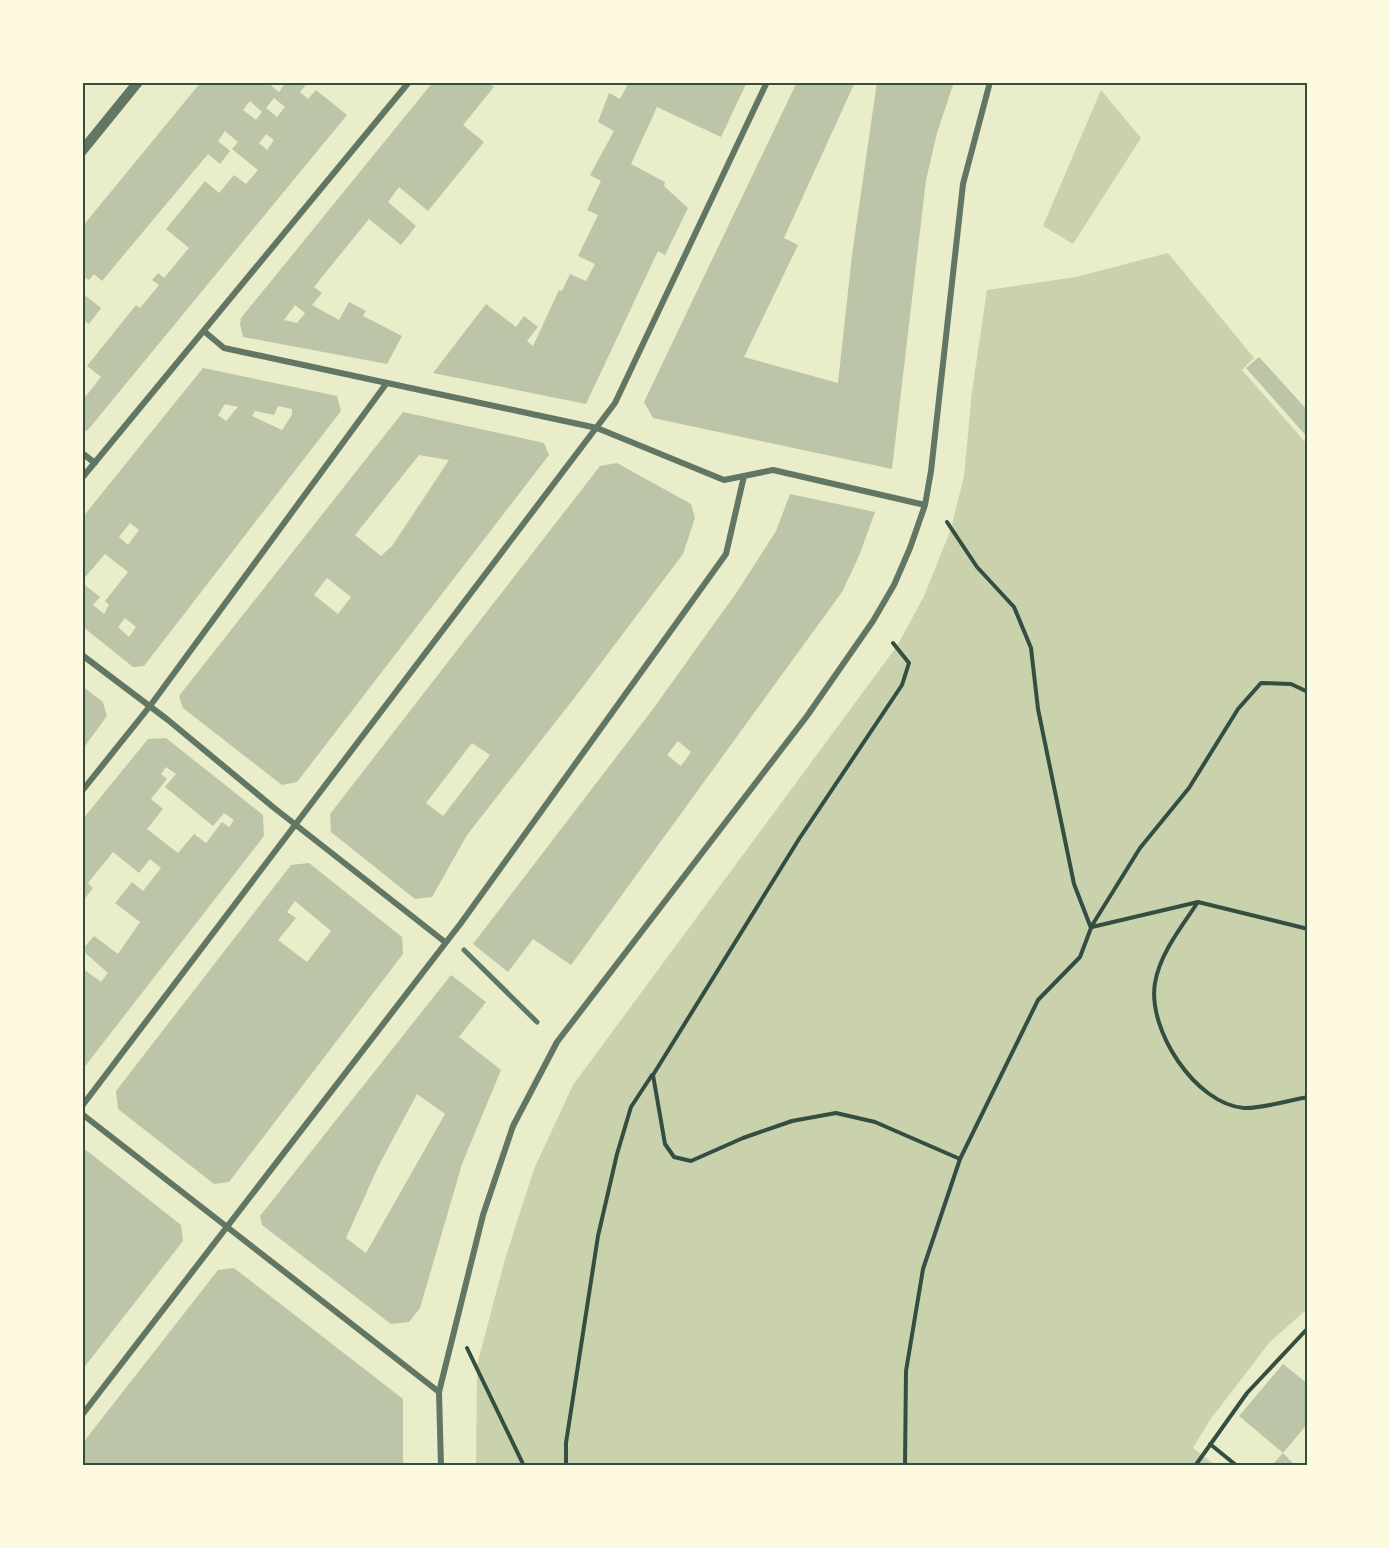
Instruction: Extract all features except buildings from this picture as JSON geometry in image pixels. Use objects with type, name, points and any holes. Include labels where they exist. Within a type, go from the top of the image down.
[{"type":"street","points":[[82,151],[138,82]]},
{"type":"street","points":[[82,478],[205,332],[409,82]]},
{"type":"street","points":[[82,1106],[615,403],[767,82]]},
{"type":"street","points":[[441,1466],[440,1392],[483,1215],[513,1126],[557,1042],[807,716],[873,621],[894,585],[925,506],[931,471],[963,184],[990,82]]},
{"type":"street","points":[[205,332],[224,348],[597,428],[724,480],[773,470],[925,506]]},
{"type":"street","points":[[82,791],[150,706],[386,384]]},
{"type":"street","points":[[82,453],[95,463]]},
{"type":"street","points":[[82,1415],[445,942],[726,554],[744,476]]},
{"type":"street","points":[[82,655],[150,706],[445,942]]},
{"type":"street","points":[[464,950],[537,1022]]},
{"type":"street","points":[[82,1114],[440,1392]]},
{"type":"path","points":[[947,522],[977,567],[1014,607],[1030,648],[1038,709],[1074,884],[1091,928]]},
{"type":"path","points":[[566,1466],[566,1443],[597,1248],[616,1154],[631,1107],[799,839],[902,685],[909,663],[893,643]]},
{"type":"path","points":[[905,1466],[906,1371],[923,1269],[960,1160],[1038,1000],[1080,957],[1091,928],[1140,848],[1189,788],[1238,709],[1261,683],[1291,684],[1308,692]]},
{"type":"path","points":[[1091,928],[1198,902],[1308,929]]},
{"type":"path","points":[[1198,902],[1171,943],[1155,984],[1158,1020],[1177,1063],[1207,1094],[1244,1108],[1308,1097]]},
{"type":"path","points":[[653,1075],[665,1144],[674,1157],[691,1161],[743,1138],[792,1121],[836,1113],[875,1122],[960,1160]]},
{"type":"path","points":[[1195,1466],[1247,1393],[1308,1328]]},
{"type":"path","points":[[452,1340],[470,1349],[524,1466]]},
{"type":"path","points":[[1210,1444],[1237,1466]]},
{"type":"green space","points":[[1101,90],[1141,138],[1073,244],[1043,226]]},
{"type":"green space","points":[[1168,253],[1254,358],[1242,370],[1307,444],[1307,1309],[1269,1343],[1210,1420],[1193,1448],[1215,1465],[476,1466],[477,1365],[505,1259],[534,1169],[573,1085],[897,646],[924,596],[951,529],[964,476],[972,391],[987,290],[1076,277]]}]
